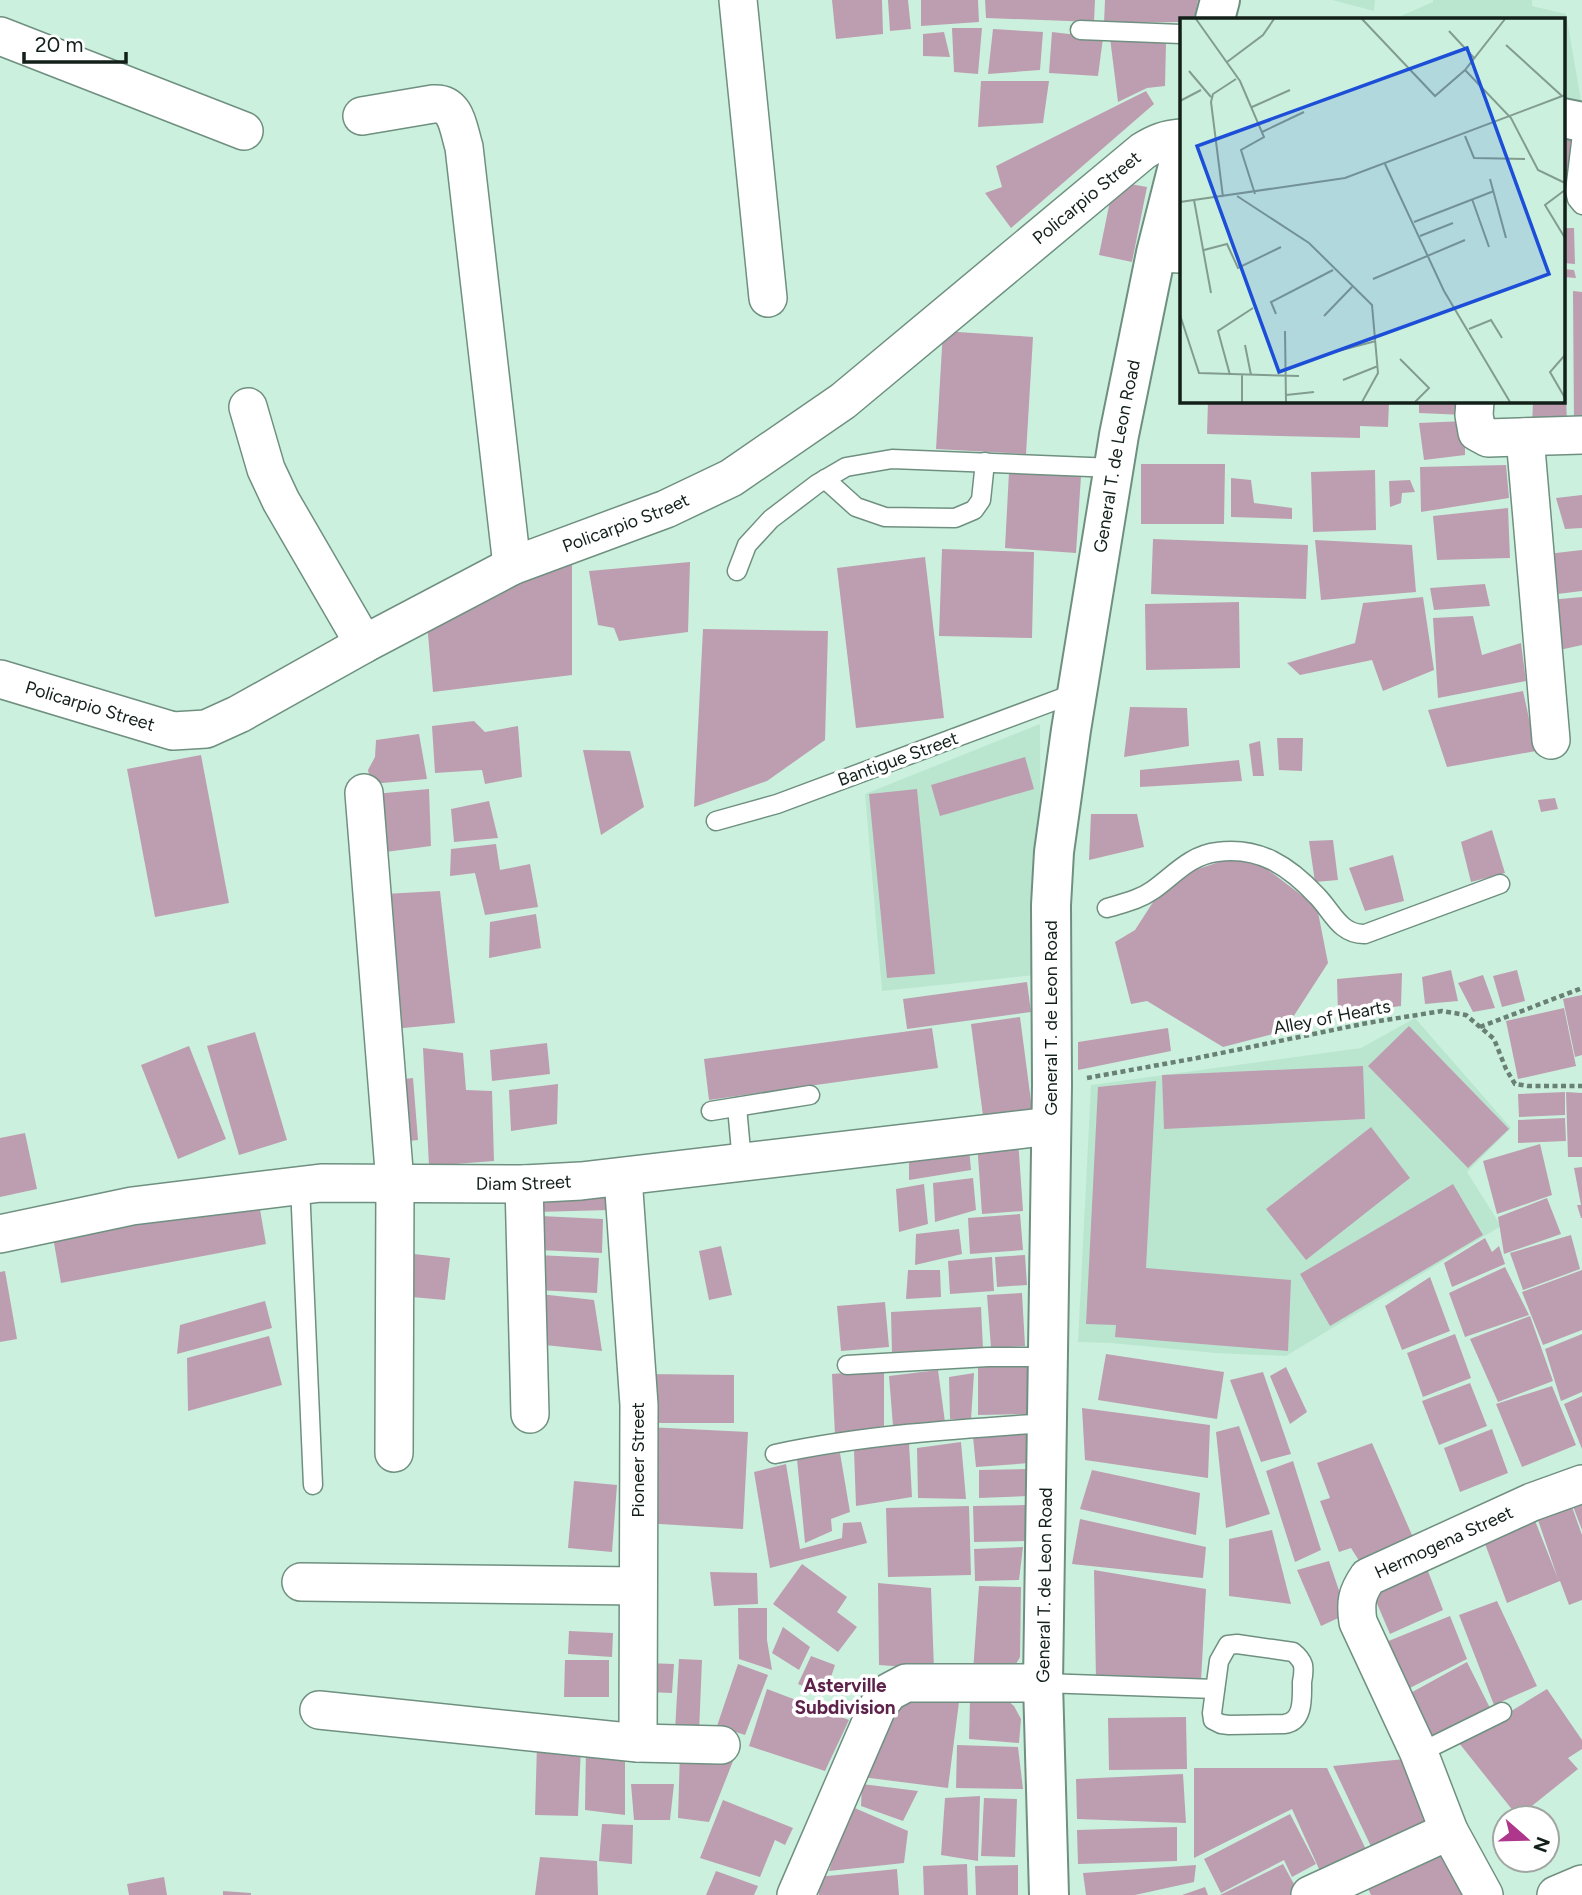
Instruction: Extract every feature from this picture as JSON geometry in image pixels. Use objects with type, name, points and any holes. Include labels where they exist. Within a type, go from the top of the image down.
[{"type":"main road","points":[[1215,18],[1220,0]]},
{"type":"main road","points":[[1564,118],[1582,122]]},
{"type":"main road","name":"General T. de Leon Road","points":[[1049,1895],[1043,1683],[1054,865],[1061,795],[1114,468],[1169,254],[1180,162]]},
{"type":"street","points":[[738,0],[768,298]]},
{"type":"street","points":[[0,36],[244,131]]},
{"type":"street","points":[[362,116],[441,103],[452,111],[464,147],[512,566]]},
{"type":"street","name":"Policarpio Street","points":[[0,679],[173,732],[206,729],[239,714],[512,566],[666,509],[731,478],[843,401],[1143,151],[1157,142],[1180,138]]},
{"type":"street","points":[[1475,402],[1477,432],[1488,438],[1582,435]]},
{"type":"street","points":[[248,407],[267,469],[281,501],[364,644]]},
{"type":"street","points":[[1525,437],[1552,740]]},
{"type":"street","points":[[364,793],[395,1183],[394,1453]]},
{"type":"street","name":"Diam Street","points":[[0,1234],[132,1206],[300,1185],[524,1184],[623,1177],[1051,1126]]},
{"type":"street","name":"Pioneer Street","points":[[623,1177],[639,1405],[638,1743]]},
{"type":"street","points":[[524,1184],[530,1414]]},
{"type":"street","name":"Hermogena Street","points":[[1484,1895],[1450,1831],[1419,1753],[1358,1622],[1356,1609],[1359,1590],[1368,1577],[1532,1502],[1582,1484]]},
{"type":"street","points":[[302,1583],[638,1586]]},
{"type":"street","points":[[796,1895],[877,1708],[889,1692],[906,1683],[1043,1683]]},
{"type":"street","points":[[319,1710],[638,1743],[721,1745]]},
{"type":"street","points":[[1310,1895],[1450,1831]]},
{"type":"street","points":[[1556,1895],[1582,1884]]},
{"type":"lane","points":[[1080,30],[1180,34]]},
{"type":"lane","points":[[1582,134],[1575,191],[1577,200],[1582,205]]},
{"type":"lane","points":[[737,571],[747,545],[771,519],[846,467],[892,459],[1114,468]]},
{"type":"lane","points":[[825,480],[856,507],[885,517],[956,518],[974,510],[981,500],[985,462]]},
{"type":"lane","name":"Bantigue Street","points":[[716,821],[777,804],[1078,692]]},
{"type":"lane","points":[[1107,908],[1140,898],[1189,862],[1217,852],[1252,853],[1281,865],[1318,897],[1351,933],[1365,934],[1500,884]]},
{"type":"lane","points":[[711,1111],[810,1095]]},
{"type":"lane","points":[[737,1107],[742,1162]]},
{"type":"lane","points":[[300,1185],[313,1485]]},
{"type":"lane","points":[[847,1364],[1047,1357]]},
{"type":"lane","points":[[775,1454],[823,1444],[1046,1423]]},
{"type":"lane","points":[[1228,1645],[1293,1653],[1299,1656],[1303,1665],[1301,1710],[1290,1723],[1221,1724],[1213,1720],[1214,1689],[1219,1661],[1228,1645]]},
{"type":"lane","points":[[1043,1683],[1214,1689]]},
{"type":"lane","points":[[1419,1753],[1502,1712]]},
{"type":"path","points":[[1480,1027],[1582,988]]},
{"type":"path","name":"Alley of Hearts","points":[[1052,1085],[1367,1023],[1442,1011],[1466,1015],[1494,1039],[1515,1084],[1582,1086]]},
{"type":"shaded area","points":[[1332,0],[1375,0],[1374,11]]},
{"type":"shaded area","points":[[1532,0],[1532,6],[1566,14],[1582,106],[1564,102],[1564,18],[1396,18],[1433,2]]},
{"type":"shaded area","points":[[1040,724],[1044,974],[882,991],[865,794]]},
{"type":"shaded area","points":[[1415,1018],[1511,1128],[1467,1172],[1501,1226],[1286,1356],[1078,1342],[1091,1085],[1361,1048]]},
{"type":"building","points":[[832,0],[882,0],[883,34],[836,39]]},
{"type":"building","points":[[888,0],[908,0],[911,29],[890,31]]},
{"type":"building","points":[[921,0],[978,0],[979,22],[921,26]]},
{"type":"building","points":[[985,0],[1095,0],[1094,22],[986,18]]},
{"type":"building","points":[[1105,0],[1198,0],[1194,18],[1180,18],[1180,22],[1104,23]]},
{"type":"building","points":[[952,28],[982,28],[978,74],[954,72]]},
{"type":"building","points":[[993,29],[1043,32],[1040,70],[988,74]]},
{"type":"building","points":[[944,32],[950,57],[923,56],[923,34]]},
{"type":"building","points":[[1052,32],[1103,38],[1098,76],[1049,73]]},
{"type":"building","points":[[1110,38],[1166,43],[1165,86],[1147,88],[1118,102]]},
{"type":"building","points":[[981,81],[1049,81],[1043,123],[978,127]]},
{"type":"building","points":[[1146,91],[1154,104],[1011,228],[985,193],[1002,187],[996,166]]},
{"type":"building","points":[[1564,139],[1575,141],[1571,196],[1564,195]]},
{"type":"building","points":[[1114,181],[1147,187],[1132,262],[1099,255]]},
{"type":"building","points":[[1564,228],[1574,228],[1575,264],[1564,263]]},
{"type":"building","points":[[1564,269],[1574,270],[1576,278],[1564,277]]},
{"type":"building","points":[[1573,291],[1582,292],[1582,426],[1574,426]]},
{"type":"building","points":[[943,331],[1033,337],[1026,454],[936,449]]},
{"type":"building","points":[[1565,362],[1567,425],[1532,427],[1533,402],[1564,402]]},
{"type":"building","points":[[1208,402],[1389,402],[1388,427],[1360,426],[1360,438],[1207,434]]},
{"type":"building","points":[[1419,402],[1463,402],[1464,415],[1419,413]]},
{"type":"building","points":[[1465,421],[1465,455],[1424,460],[1419,423]]},
{"type":"building","points":[[1141,464],[1225,464],[1224,524],[1141,524]]},
{"type":"building","points":[[1506,465],[1509,498],[1421,512],[1420,467]]},
{"type":"building","points":[[1375,470],[1376,530],[1313,532],[1311,472]]},
{"type":"building","points":[[1009,472],[1081,476],[1076,553],[1005,548]]},
{"type":"building","points":[[1231,478],[1251,480],[1254,503],[1292,508],[1292,519],[1231,517]]},
{"type":"building","points":[[1410,480],[1415,492],[1402,493],[1401,503],[1390,507],[1389,481]]},
{"type":"building","points":[[1582,495],[1582,528],[1565,529],[1556,498]]},
{"type":"building","points":[[1508,508],[1510,558],[1437,560],[1433,516]]},
{"type":"building","points":[[1153,539],[1308,545],[1306,599],[1151,594]]},
{"type":"building","points":[[1315,540],[1412,545],[1416,592],[1321,600]]},
{"type":"building","points":[[942,549],[1034,552],[1032,638],[939,636]]},
{"type":"building","points":[[1582,550],[1582,591],[1549,595],[1547,554]]},
{"type":"building","points":[[572,556],[572,675],[433,692],[427,623]]},
{"type":"building","points":[[925,557],[944,718],[856,728],[837,568]]},
{"type":"building","points":[[690,562],[688,632],[619,641],[614,628],[598,625],[589,571]]},
{"type":"building","points":[[1485,584],[1490,606],[1434,610],[1430,588]]},
{"type":"building","points":[[1423,597],[1434,670],[1383,691],[1372,660],[1300,675],[1287,663],[1355,643],[1363,603]]},
{"type":"building","points":[[1582,597],[1582,645],[1555,651],[1549,600]]},
{"type":"building","points":[[1239,602],[1240,668],[1146,670],[1145,604]]},
{"type":"building","points":[[1473,616],[1482,655],[1521,643],[1526,681],[1438,698],[1433,618]]},
{"type":"building","points":[[703,629],[828,631],[825,740],[767,781],[694,807]]},
{"type":"building","points":[[1523,691],[1536,751],[1447,767],[1428,710]]},
{"type":"building","points":[[1130,707],[1187,708],[1189,746],[1124,757]]},
{"type":"building","points":[[474,721],[485,732],[518,726],[522,777],[485,784],[482,770],[435,773],[432,726]]},
{"type":"building","points":[[419,734],[427,779],[371,784],[368,770],[375,757],[376,740]]},
{"type":"building","points":[[1277,738],[1303,738],[1302,771],[1279,770]]},
{"type":"building","points":[[1260,741],[1264,776],[1253,776],[1249,744]]},
{"type":"building","points":[[583,750],[630,751],[644,807],[601,835]]},
{"type":"building","points":[[201,755],[229,903],[155,917],[127,769]]},
{"type":"building","points":[[1025,757],[1034,789],[940,816],[931,785]]},
{"type":"building","points":[[1239,760],[1242,781],[1140,787],[1140,770]]},
{"type":"building","points":[[429,789],[431,846],[378,853],[374,794]]},
{"type":"building","points":[[917,789],[935,974],[887,978],[869,794]]},
{"type":"building","points":[[1555,798],[1558,809],[1541,812],[1538,800]]},
{"type":"building","points":[[489,801],[498,838],[454,842],[451,809]]},
{"type":"building","points":[[1091,814],[1137,814],[1144,847],[1089,860]]},
{"type":"building","points":[[1492,830],[1505,873],[1471,882],[1461,842]]},
{"type":"building","points":[[1333,840],[1338,880],[1315,882],[1309,841]]},
{"type":"building","points":[[496,844],[500,870],[530,864],[538,907],[485,915],[475,873],[450,876],[451,849]]},
{"type":"building","points":[[1246,853],[1317,907],[1328,963],[1284,1031],[1223,1047],[1147,1001],[1131,1004],[1115,942],[1135,930],[1168,879]]},
{"type":"building","points":[[1393,855],[1404,901],[1365,911],[1349,868]]},
{"type":"building","points":[[440,891],[455,1023],[393,1029],[384,894]]},
{"type":"building","points":[[536,914],[541,948],[489,958],[490,922]]},
{"type":"building","points":[[1451,970],[1458,1001],[1425,1004],[1422,977]]},
{"type":"building","points":[[1517,970],[1525,1001],[1502,1007],[1493,976]]},
{"type":"building","points":[[1402,973],[1401,1006],[1338,1014],[1337,979]]},
{"type":"building","points":[[1483,975],[1495,1008],[1473,1012],[1458,983]]},
{"type":"building","points":[[1027,982],[1031,1012],[907,1029],[903,999]]},
{"type":"building","points":[[1582,995],[1582,1055],[1575,1057],[1563,999]]},
{"type":"building","points":[[1564,1008],[1576,1066],[1518,1079],[1506,1021]]},
{"type":"building","points":[[1020,1017],[1032,1109],[983,1116],[971,1024]]},
{"type":"building","points":[[1409,1026],[1509,1129],[1468,1168],[1368,1066]]},
{"type":"building","points":[[932,1028],[938,1068],[709,1100],[704,1059]]},
{"type":"building","points":[[1168,1028],[1171,1051],[1078,1070],[1078,1042]]},
{"type":"building","points":[[255,1032],[287,1140],[239,1155],[207,1046]]},
{"type":"building","points":[[547,1043],[550,1074],[492,1081],[490,1050]]},
{"type":"building","points":[[189,1046],[226,1139],[178,1159],[141,1065]]},
{"type":"building","points":[[423,1048],[463,1053],[466,1090],[492,1091],[494,1161],[429,1166]]},
{"type":"building","points":[[1363,1066],[1365,1119],[1164,1129],[1162,1075]]},
{"type":"building","points":[[413,1078],[418,1140],[400,1142],[396,1080]]},
{"type":"building","points":[[1156,1081],[1146,1268],[1291,1280],[1288,1351],[1115,1337],[1116,1325],[1086,1324],[1098,1087]]},
{"type":"building","points":[[558,1084],[557,1124],[511,1131],[509,1090]]},
{"type":"building","points":[[1565,1092],[1565,1115],[1519,1117],[1518,1094]]},
{"type":"building","points":[[1566,1092],[1582,1093],[1582,1157],[1568,1157]]},
{"type":"building","points":[[1565,1118],[1566,1141],[1518,1143],[1518,1120]]},
{"type":"building","points":[[1371,1127],[1410,1178],[1306,1260],[1266,1209]]},
{"type":"building","points":[[25,1133],[37,1189],[0,1197],[0,1138]]},
{"type":"building","points":[[1018,1139],[1023,1211],[982,1214],[977,1142]]},
{"type":"building","points":[[1540,1144],[1552,1195],[1497,1214],[1483,1161]]},
{"type":"building","points":[[969,1148],[971,1170],[909,1180],[909,1156]]},
{"type":"building","points":[[1582,1167],[1581,1218],[1577,1205],[1581,1205],[1574,1168]]},
{"type":"building","points":[[973,1178],[976,1210],[935,1222],[933,1183]]},
{"type":"building","points":[[609,1184],[610,1210],[536,1212],[535,1186]]},
{"type":"building","points":[[924,1184],[928,1224],[899,1232],[896,1189]]},
{"type":"building","points":[[1453,1184],[1483,1235],[1330,1326],[1300,1274]]},
{"type":"building","points":[[258,1198],[266,1244],[61,1283],[53,1237]]},
{"type":"building","points":[[1547,1198],[1561,1234],[1504,1254],[1498,1217]]},
{"type":"building","points":[[1020,1214],[1023,1250],[970,1254],[968,1218]]},
{"type":"building","points":[[541,1216],[603,1219],[602,1253],[539,1250]]},
{"type":"building","points":[[959,1229],[962,1254],[915,1265],[916,1234]]},
{"type":"building","points":[[1571,1235],[1580,1269],[1523,1290],[1510,1253]]},
{"type":"building","points":[[1485,1238],[1492,1252],[1499,1246],[1505,1264],[1452,1287],[1444,1263]]},
{"type":"building","points":[[721,1246],[732,1295],[709,1300],[699,1251]]},
{"type":"building","points":[[405,1253],[450,1258],[445,1300],[401,1296]]},
{"type":"building","points":[[537,1255],[599,1258],[597,1293],[536,1290]]},
{"type":"building","points":[[1025,1255],[1027,1285],[997,1287],[995,1257]]},
{"type":"building","points":[[992,1257],[994,1291],[950,1294],[948,1261]]},
{"type":"building","points":[[1505,1267],[1529,1315],[1465,1337],[1449,1293]]},
{"type":"building","points":[[908,1270],[940,1270],[941,1297],[906,1299]]},
{"type":"building","points":[[1582,1270],[1582,1330],[1543,1345],[1522,1292]]},
{"type":"building","points":[[5,1271],[17,1339],[0,1342],[0,1272]]},
{"type":"building","points":[[1430,1277],[1450,1331],[1402,1350],[1385,1306]]},
{"type":"building","points":[[1022,1293],[1025,1346],[991,1348],[987,1295]]},
{"type":"building","points":[[540,1294],[594,1300],[602,1351],[535,1344]]},
{"type":"building","points":[[265,1301],[272,1328],[177,1354],[180,1325]]},
{"type":"building","points":[[885,1302],[889,1347],[841,1351],[837,1306]]},
{"type":"building","points":[[981,1307],[983,1349],[892,1352],[891,1312]]},
{"type":"building","points":[[1530,1316],[1553,1381],[1498,1402],[1470,1339]]},
{"type":"building","points":[[1455,1334],[1471,1378],[1423,1397],[1407,1353]]},
{"type":"building","points":[[1582,1334],[1582,1392],[1561,1401],[1545,1349]]},
{"type":"building","points":[[269,1336],[282,1385],[188,1411],[187,1358]]},
{"type":"building","points":[[1106,1354],[1224,1372],[1217,1419],[1098,1400]]},
{"type":"building","points":[[978,1359],[1030,1360],[1029,1414],[978,1415]]},
{"type":"building","points":[[1286,1367],[1307,1412],[1290,1424],[1270,1376]]},
{"type":"building","points":[[884,1370],[884,1426],[835,1435],[832,1374]]},
{"type":"building","points":[[938,1370],[945,1422],[893,1426],[889,1376]]},
{"type":"building","points":[[1263,1372],[1291,1454],[1261,1462],[1230,1380]]},
{"type":"building","points":[[974,1373],[971,1420],[950,1419],[949,1377]]},
{"type":"building","points":[[644,1374],[734,1375],[734,1423],[643,1423]]},
{"type":"building","points":[[1470,1383],[1487,1426],[1439,1445],[1422,1401]]},
{"type":"building","points":[[1552,1386],[1576,1445],[1522,1467],[1496,1404]]},
{"type":"building","points":[[1582,1396],[1582,1449],[1564,1404]]},
{"type":"building","points":[[1082,1408],[1210,1425],[1208,1478],[1085,1460]]},
{"type":"building","points":[[1239,1426],[1270,1514],[1226,1528],[1216,1432]]},
{"type":"building","points":[[647,1427],[748,1432],[743,1529],[643,1523]]},
{"type":"building","points":[[1492,1429],[1508,1473],[1460,1492],[1444,1448]]},
{"type":"building","points":[[1028,1432],[1030,1463],[976,1467],[973,1437]]},
{"type":"building","points":[[961,1442],[966,1499],[918,1498],[917,1448]]},
{"type":"building","points":[[909,1443],[912,1497],[856,1506],[854,1450]]},
{"type":"building","points":[[1372,1443],[1415,1542],[1363,1567],[1351,1548],[1339,1552],[1320,1501],[1330,1498],[1317,1463]]},
{"type":"building","points":[[840,1453],[850,1512],[831,1519],[832,1531],[805,1543],[797,1459]]},
{"type":"building","points":[[1293,1461],[1321,1550],[1295,1562],[1266,1471]]},
{"type":"building","points":[[786,1464],[800,1549],[842,1538],[843,1523],[861,1522],[867,1543],[770,1568],[754,1472]]},
{"type":"building","points":[[1028,1469],[1028,1496],[979,1498],[979,1470]]},
{"type":"building","points":[[1092,1470],[1200,1493],[1196,1535],[1080,1509]]},
{"type":"building","points":[[574,1481],[617,1485],[612,1552],[568,1548]]},
{"type":"building","points":[[1582,1489],[1582,1530],[1568,1493]]},
{"type":"building","points":[[1571,1504],[1582,1535],[1582,1600],[1569,1605],[1560,1581],[1507,1603],[1481,1533],[1532,1513],[1558,1579],[1538,1520]]},
{"type":"building","points":[[1025,1505],[1025,1541],[974,1542],[973,1506]]},
{"type":"building","points":[[969,1506],[971,1575],[888,1577],[886,1508]]},
{"type":"building","points":[[1080,1519],[1206,1547],[1203,1578],[1072,1564]]},
{"type":"building","points":[[1272,1530],[1291,1604],[1229,1596],[1229,1539]]},
{"type":"building","points":[[1023,1547],[1019,1580],[975,1581],[974,1549]]},
{"type":"building","points":[[1329,1561],[1347,1614],[1321,1626],[1297,1570]]},
{"type":"building","points":[[802,1564],[847,1597],[837,1612],[857,1627],[838,1652],[773,1604]]},
{"type":"building","points":[[1426,1566],[1443,1610],[1390,1634],[1370,1587]]},
{"type":"building","points":[[1094,1570],[1206,1589],[1201,1681],[1096,1680]]},
{"type":"building","points":[[710,1572],[757,1573],[758,1604],[714,1606]]},
{"type":"building","points":[[878,1583],[931,1588],[934,1669],[879,1665]]},
{"type":"building","points":[[979,1586],[1021,1587],[1020,1657],[1012,1671],[973,1672]]},
{"type":"building","points":[[1497,1601],[1537,1686],[1494,1705],[1459,1615]]},
{"type":"building","points":[[738,1608],[767,1608],[767,1640],[772,1670],[739,1659]]},
{"type":"building","points":[[1450,1616],[1467,1659],[1404,1691],[1386,1642]]},
{"type":"building","points":[[783,1627],[810,1647],[799,1670],[772,1653]]},
{"type":"building","points":[[569,1631],[613,1633],[612,1657],[568,1654]]},
{"type":"building","points":[[811,1656],[835,1665],[825,1695],[798,1684]]},
{"type":"building","points":[[679,1659],[702,1660],[699,1733],[675,1731]]},
{"type":"building","points":[[565,1660],[609,1660],[609,1697],[564,1697]]},
{"type":"building","points":[[1467,1662],[1491,1710],[1429,1741],[1405,1696]]},
{"type":"building","points":[[645,1663],[674,1664],[672,1693],[646,1692]]},
{"type":"building","points":[[738,1664],[768,1675],[745,1735],[717,1726]]},
{"type":"building","points":[[767,1689],[849,1720],[825,1771],[749,1746]]},
{"type":"building","points":[[1547,1689],[1582,1740],[1582,1749],[1568,1758],[1578,1769],[1534,1804],[1508,1804],[1459,1743]]},
{"type":"building","points":[[906,1696],[959,1702],[948,1788],[862,1777],[886,1711]]},
{"type":"building","points":[[970,1700],[1008,1701],[1014,1706],[1021,1719],[1019,1743],[969,1739]]},
{"type":"building","points":[[1186,1717],[1187,1769],[1109,1770],[1108,1718]]},
{"type":"building","points":[[537,1744],[581,1746],[578,1816],[535,1815]]},
{"type":"building","points":[[586,1745],[625,1750],[625,1815],[585,1810]]},
{"type":"building","points":[[957,1745],[1018,1747],[1023,1789],[956,1788]]},
{"type":"building","points":[[680,1751],[735,1756],[709,1822],[678,1818]]},
{"type":"building","points":[[1405,1759],[1439,1827],[1376,1857],[1333,1766]]},
{"type":"building","points":[[1194,1768],[1327,1768],[1371,1860],[1324,1880],[1292,1809],[1194,1858]]},
{"type":"building","points":[[1183,1774],[1186,1823],[1077,1819],[1076,1779]]},
{"type":"building","points":[[631,1784],[674,1784],[670,1820],[634,1820]]},
{"type":"building","points":[[862,1784],[918,1791],[903,1821],[861,1806]]},
{"type":"building","points":[[980,1796],[978,1861],[941,1855],[945,1798]]},
{"type":"building","points":[[984,1798],[1017,1799],[1015,1857],[981,1856]]},
{"type":"building","points":[[723,1800],[793,1828],[785,1845],[775,1840],[760,1877],[700,1858]]},
{"type":"building","points":[[850,1806],[908,1831],[904,1863],[829,1871]]},
{"type":"building","points":[[1290,1814],[1316,1864],[1292,1877],[1284,1860],[1221,1893],[1204,1859]]},
{"type":"building","points":[[602,1824],[633,1825],[632,1864],[599,1861]]},
{"type":"building","points":[[1177,1827],[1177,1861],[1078,1864],[1077,1830]]},
{"type":"building","points":[[1446,1840],[1477,1895],[1371,1895],[1364,1880]]},
{"type":"building","points":[[540,1857],[597,1861],[598,1895],[535,1895]]},
{"type":"building","points":[[967,1864],[968,1895],[924,1895],[923,1866]]},
{"type":"building","points":[[1283,1864],[1300,1895],[1220,1895]]},
{"type":"building","points":[[1018,1865],[1018,1895],[976,1895],[975,1866]]},
{"type":"building","points":[[1196,1865],[1194,1882],[1135,1895],[1086,1895],[1083,1873]]},
{"type":"building","points":[[897,1869],[899,1895],[819,1895],[817,1877]]},
{"type":"building","points":[[716,1871],[758,1886],[754,1895],[706,1895]]},
{"type":"building","points":[[164,1877],[167,1895],[129,1895],[127,1884]]},
{"type":"building","points":[[1205,1887],[1208,1895],[1182,1895]]},
{"type":"building","points":[[223,1891],[251,1893],[251,1895],[223,1895]]},
{"type":"district","name":"Asterville Subdivision","points":[[845,1696]]}]
